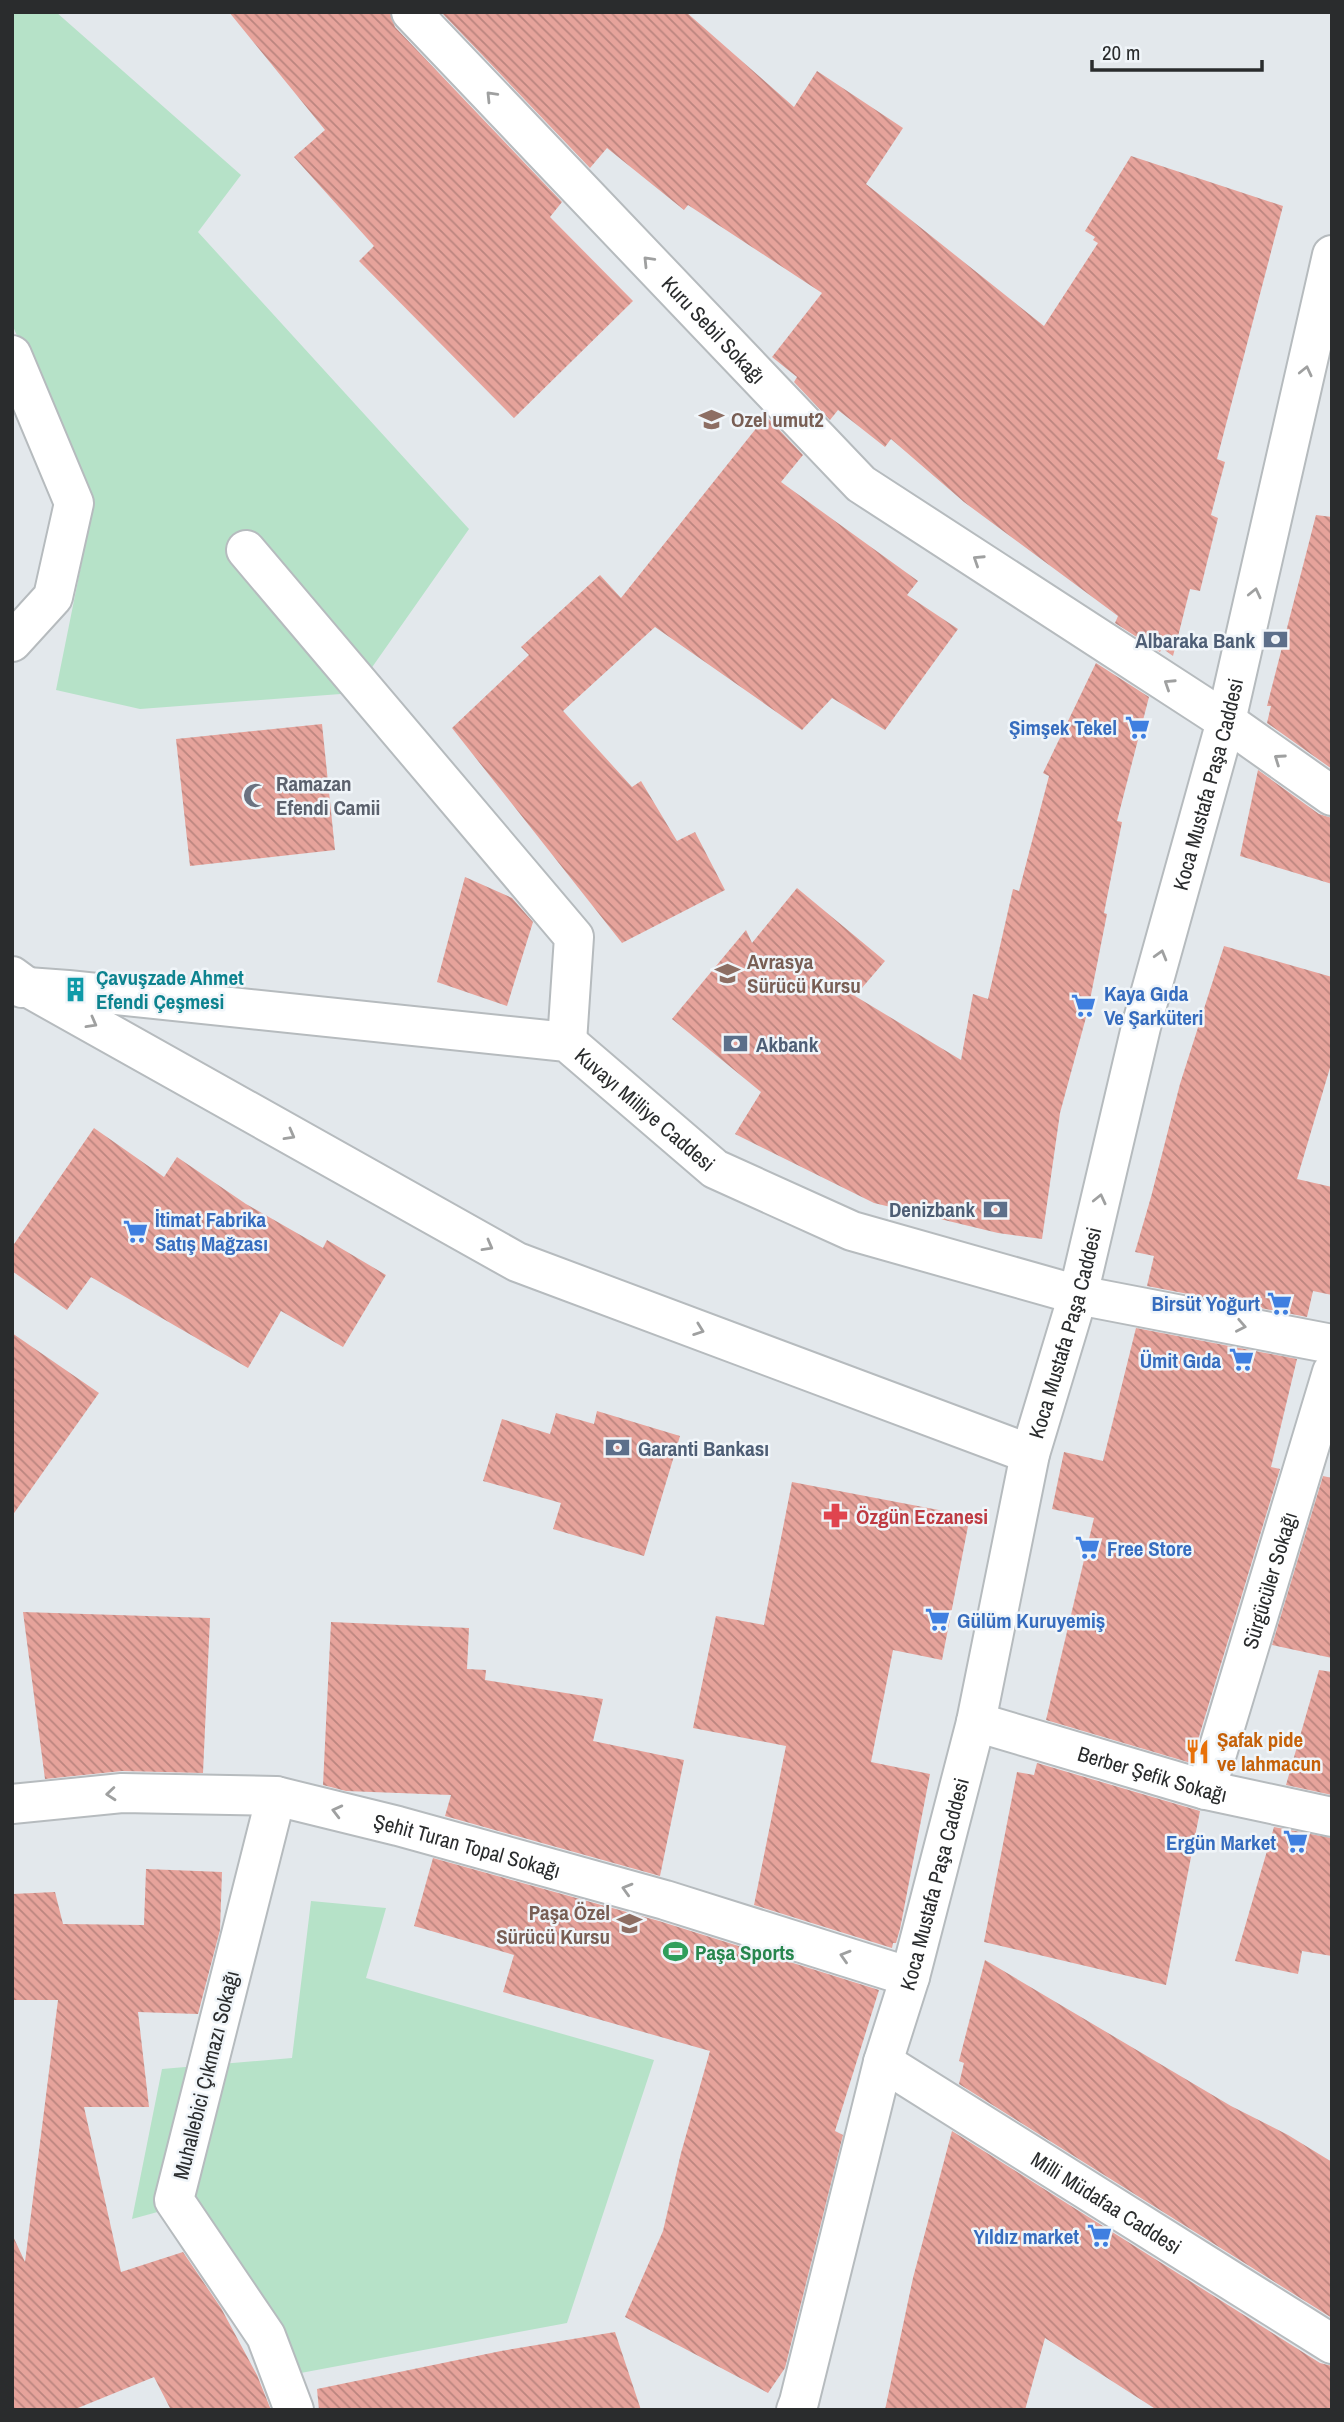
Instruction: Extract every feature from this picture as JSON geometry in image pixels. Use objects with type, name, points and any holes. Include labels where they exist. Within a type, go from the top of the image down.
[{"type":"street","name":"Kuru Sebil Sokağı","points":[[411,12],[861,484],[1226,721],[1332,796]]},
{"type":"street","name":"Koca Mustafa Paşa Caddesi","points":[[796,2410],[883,2062],[910,1977],[976,1722],[1030,1454],[1078,1295],[1141,1027],[1226,721],[1332,256]]},
{"type":"street","points":[[12,355],[74,503],[53,597],[12,642]]},
{"type":"street","points":[[246,550],[574,937],[567,1042]]},
{"type":"street","name":"Kuvayı Milliye Caddesi","points":[[17,985],[567,1042],[715,1169],[852,1231],[1078,1295],[1332,1344]]},
{"type":"street","name":"Kuvayı Milliye Caddesi","points":[[17,985],[517,1262],[1030,1454]]},
{"type":"street","name":"Sürgücüler Sokağı","points":[[1206,1790],[1332,1372]]},
{"type":"street","name":"Berber Şefik Sokağı","points":[[976,1722],[1206,1790],[1332,1817]]},
{"type":"street","name":"Şehit Turan Topal Sokağı","points":[[12,1804],[122,1793],[276,1796],[398,1826],[665,1900],[910,1977]]},
{"type":"street","name":"Muhallebici Çıkmazı Sokağı","points":[[276,1796],[174,2200],[266,2336],[294,2410]]},
{"type":"street","name":"Milli Müdafaa Caddesi","points":[[883,2062],[1332,2344]]},
{"type":"green space","points":[[12,12],[56,12],[241,175],[198,232],[469,529],[354,693],[140,709],[56,690],[92,511],[12,324]]},
{"type":"green space","points":[[311,1901],[386,1908],[366,1978],[654,2060],[567,2323],[290,2375],[194,2202],[132,2219],[162,2069],[292,2058]]},
{"type":"building","points":[[229,12],[390,12],[395,27],[562,202],[550,217],[633,301],[514,418],[359,261],[374,246],[294,157],[325,130]]},
{"type":"building","points":[[441,12],[686,12],[794,107],[817,71],[903,128],[866,184],[1044,326],[1098,243],[1093,240],[1095,237],[1085,231],[1131,156],[1283,206],[1217,459],[1225,462],[1211,515],[1218,518],[1200,591],[1190,589],[1173,656],[1162,648],[1160,652],[1115,623],[1118,616],[964,502],[891,439],[885,447],[838,410],[830,420],[794,382],[797,377],[772,357],[822,293],[688,205],[684,210],[607,148],[590,168]]},
{"type":"building","points":[[766,416],[803,455],[781,482],[918,581],[907,595],[958,629],[885,730],[832,698],[802,730],[655,627],[563,711],[632,787],[641,781],[677,841],[695,832],[725,890],[622,943],[452,728],[529,655],[521,647],[600,575],[621,598]]},
{"type":"building","points":[[1316,515],[1332,517],[1332,769],[1267,723],[1271,706],[1267,706]]},
{"type":"building","points":[[1096,663],[1149,697],[1117,821],[1122,822],[1104,913],[1107,914],[1088,1010],[1060,1113],[1042,1239],[998,1233],[874,1203],[735,1134],[761,1092],[672,1019],[746,930],[752,943],[797,888],[885,961],[855,996],[961,1060],[973,994],[988,999],[1013,889],[1019,891],[1049,776],[1043,773]]},
{"type":"building","name":"Ramazan Efendi Camii","points":[[322,724],[335,850],[190,866],[176,739]]},
{"type":"building","points":[[1258,770],[1319,814],[1332,818],[1332,884],[1240,856]]},
{"type":"building","points":[[465,877],[512,898],[533,922],[507,1006],[437,982]]},
{"type":"building","points":[[1224,946],[1332,977],[1332,1061],[1297,1179],[1332,1187],[1332,1295],[1313,1291],[1307,1317],[1147,1286],[1154,1256],[1135,1252],[1180,1084]]},
{"type":"building","points":[[94,1128],[164,1177],[177,1157],[246,1204],[323,1248],[327,1240],[386,1275],[343,1347],[281,1311],[248,1368],[91,1277],[67,1310],[12,1271],[12,1247]]},
{"type":"building","points":[[1136,1328],[1297,1359],[1271,1467],[1280,1469],[1191,1763],[1046,1720],[1094,1518],[1052,1509],[1064,1452],[1103,1461]]},
{"type":"building","points":[[12,1333],[99,1393],[12,1516]]},
{"type":"building","points":[[597,1411],[680,1436],[644,1556],[553,1529],[561,1503],[483,1481],[502,1419],[550,1434],[556,1413],[594,1424]]},
{"type":"building","points":[[1323,1476],[1332,1478],[1332,1658],[1272,1645]]},
{"type":"building","points":[[792,1482],[970,1516],[942,1660],[893,1650],[871,1762],[930,1774],[900,1929],[892,1948],[754,1905],[786,1746],[693,1728],[716,1616],[764,1625]]},
{"type":"building","points":[[23,1612],[210,1618],[203,1773],[122,1771],[45,1779]]},
{"type":"building","points":[[331,1622],[469,1628],[467,1669],[486,1670],[485,1680],[603,1699],[593,1741],[684,1760],[660,1876],[445,1816],[451,1795],[346,1791],[323,1785]]},
{"type":"building","points":[[1319,1670],[1332,1672],[1332,1795],[1286,1785]]},
{"type":"building","points":[[1037,1763],[1200,1811],[1166,1985],[984,1942],[1017,1772],[1034,1775]]},
{"type":"building","points":[[1274,1827],[1332,1838],[1332,1956],[1302,1951],[1298,1974],[1235,1961]]},
{"type":"building","points":[[433,1858],[659,1921],[879,1990],[835,2131],[843,2135],[785,2368],[768,2393],[625,2317],[663,2231],[681,2153],[710,2051],[503,1992],[514,1955],[414,1926]]},
{"type":"building","points":[[146,1869],[222,1872],[220,1930],[198,2014],[138,2012],[149,2107],[84,2107],[121,2272],[183,2252],[221,2308],[257,2375],[271,2410],[171,2410],[154,2377],[73,2410],[12,2410],[12,2234],[25,2262],[58,2000],[12,2000],[12,1894],[55,1892],[63,1924],[144,1925]]},
{"type":"building","points":[[985,1960],[1231,2106],[1288,2135],[1332,2162],[1332,2318],[959,2084],[964,2063],[959,2061]]},
{"type":"building","points":[[952,2131],[1320,2363],[1332,2366],[1332,2410],[1157,2410],[1045,2338],[1025,2410],[885,2410],[913,2278]]},
{"type":"building","points":[[615,2332],[641,2410],[319,2410],[317,2389],[501,2351]]},
{"type":"place","name":"Ozel umut2","points":[[711,419]]},
{"type":"place","name":"Albaraka Bank","points":[[1275,640]]},
{"type":"place","name":"Şimşek Tekel","points":[[1137,727]]},
{"type":"place","name":"Ramazan Efendi Camii","points":[[256,795]]},
{"type":"place","name":"Avrasya Sürücü Kursu","points":[[727,973]]},
{"type":"place","name":"Çavuşzade Ahmet Efendi Çeşmesi","points":[[76,989]]},
{"type":"place","name":"Kaya Gıda Ve Şarküteri","points":[[1084,1005]]},
{"type":"place","name":"Akbank","points":[[736,1044]]},
{"type":"place","name":"Denizbank","points":[[995,1209]]},
{"type":"place","name":"İtimat Fabrika Satış Mağzası","points":[[135,1231]]},
{"type":"place","name":"Birsüt Yoğurt","points":[[1280,1303]]},
{"type":"place","name":"Ümit Gıda","points":[[1241,1360]]},
{"type":"place","name":"Garanti Bankası","points":[[618,1448]]},
{"type":"place","name":"Özgün Eczanesi","points":[[836,1516]]},
{"type":"place","name":"Free Store","points":[[1087,1548]]},
{"type":"place","name":"Gülüm Kuruyemiş","points":[[937,1620]]},
{"type":"place","name":"Şafak pide ve lahmacun","points":[[1197,1751]]},
{"type":"place","name":"Ergün Market","points":[[1296,1842]]},
{"type":"place","name":"Paşa Özel Sürücü Kursu","points":[[630,1924]]},
{"type":"place","name":"Paşa Sports","points":[[675,1952]]},
{"type":"place","name":"Yıldız market","points":[[1099,2236]]}]
